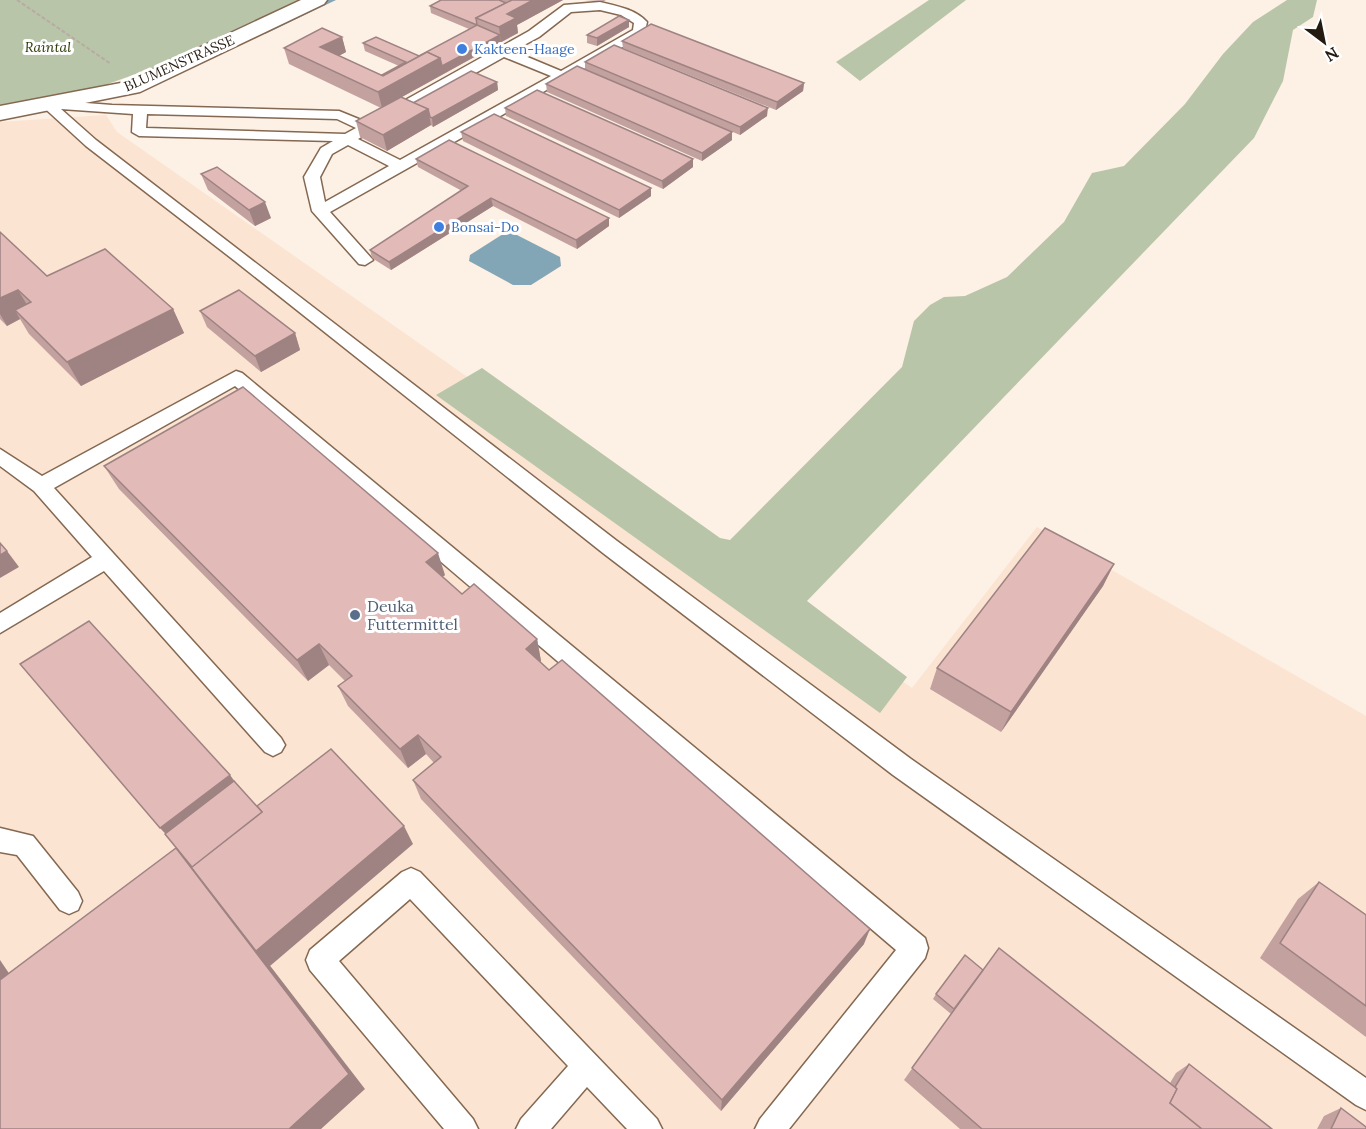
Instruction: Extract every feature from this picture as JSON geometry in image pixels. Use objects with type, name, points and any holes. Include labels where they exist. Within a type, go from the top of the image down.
[{"type":"street","name":"BLUMENSTRASSE","points":[[0,113],[132,87],[317,0]]},
{"type":"lane","points":[[320,211],[639,32],[641,21],[625,12],[600,6],[568,8],[534,34],[504,52],[326,152],[312,177],[320,211],[365,260]]},
{"type":"lane","points":[[504,52],[562,76]]},
{"type":"lane","points":[[46,104],[339,115],[367,128]]},
{"type":"lane","points":[[46,104],[91,143],[241,257],[610,547],[892,760],[1366,1095]]},
{"type":"lane","points":[[140,109],[139,132],[329,136],[348,139],[400,166]]},
{"type":"lane","points":[[41,486],[236,378],[915,948],[770,1129]]},
{"type":"lane","points":[[0,456],[41,486],[273,745]]},
{"type":"lane","points":[[0,624],[106,559]]},
{"type":"lane","points":[[0,840],[24,844],[69,902]]},
{"type":"lane","points":[[463,1129],[320,960],[411,881],[647,1129]]},
{"type":"lane","points":[[531,1129],[587,1066]]},
{"type":"path","points":[[17,0],[132,79],[132,87]]},
{"type":"shaded area","points":[[106,115],[117,132],[912,688],[1037,527],[1366,716],[1366,1129],[0,1129],[0,122]]},
{"type":"green space","name":"Raintal","points":[[0,0],[302,0],[161,65],[105,85],[0,106]]},
{"type":"green space","points":[[929,0],[966,0],[860,81],[836,62]]},
{"type":"green space","points":[[1287,0],[1317,0],[1313,17],[1293,30],[1283,81],[1254,138],[807,601],[907,677],[880,713],[436,395],[482,368],[720,538],[730,540],[902,367],[914,321],[930,305],[944,297],[965,296],[1007,277],[1064,222],[1092,173],[1124,166],[1185,104],[1223,54],[1253,22]]},
{"type":"water","points":[[513,233],[560,257],[561,266],[531,285],[513,285],[469,261],[470,255],[503,234]]},
{"type":"building","points":[[441,0],[499,0],[506,3],[476,18],[477,25],[430,6]]},
{"type":"building","points":[[512,0],[533,0],[507,14],[516,18],[499,27],[476,18]]},
{"type":"building","points":[[619,16],[629,20],[597,38],[587,35]]},
{"type":"building","points":[[651,24],[804,83],[777,102],[622,41]]},
{"type":"building","points":[[477,25],[500,35],[442,66],[440,58],[427,52],[383,76],[406,62],[363,43],[376,37],[419,56]]},
{"type":"building","points":[[322,28],[342,37],[320,47],[383,76],[427,52],[440,58],[378,92],[284,48]]},
{"type":"building","points":[[614,45],[768,108],[740,127],[585,62]]},
{"type":"building","points":[[577,66],[732,132],[702,153],[546,84]]},
{"type":"building","points":[[471,71],[497,82],[432,118],[428,109],[413,103]]},
{"type":"building","points":[[537,90],[693,159],[662,181],[505,108]]},
{"type":"building","points":[[401,97],[428,109],[383,135],[356,121]]},
{"type":"building","points":[[494,114],[651,188],[619,210],[461,132]]},
{"type":"building","points":[[449,140],[609,218],[576,240],[491,198],[389,262],[370,250],[468,186],[416,159]]},
{"type":"building","points":[[217,167],[265,202],[249,210],[201,174]]},
{"type":"building","points":[[0,232],[47,276],[105,249],[173,309],[67,362],[15,310],[31,302],[18,290],[0,298]]},
{"type":"building","points":[[239,290],[295,333],[255,356],[200,311]]},
{"type":"building","points":[[243,387],[438,553],[426,562],[462,594],[474,584],[537,639],[526,649],[549,670],[562,660],[870,929],[722,1100],[413,780],[441,757],[418,735],[400,749],[338,686],[352,676],[319,644],[297,660],[104,466]]},
{"type":"building","points":[[1045,528],[1114,564],[1011,712],[937,668]]},
{"type":"building","points":[[0,543],[7,551],[0,555]]},
{"type":"building","points":[[89,621],[230,775],[160,828],[20,664]]},
{"type":"building","points":[[331,749],[404,826],[256,951],[191,867],[262,812],[257,806]]},
{"type":"building","points":[[234,781],[262,812],[192,867],[165,834]]},
{"type":"building","points":[[176,848],[349,1074],[289,1129],[0,1129],[0,980]]},
{"type":"building","points":[[1319,882],[1366,915],[1366,1006],[1280,943]]},
{"type":"building","points":[[999,948],[1177,1089],[1170,1103],[1202,1129],[982,1129],[912,1068]]},
{"type":"building","points":[[965,955],[983,970],[954,1009],[936,994]]},
{"type":"building","points":[[1189,1064],[1272,1129],[1202,1129],[1170,1103],[1177,1089],[1175,1087]]},
{"type":"building","points":[[1341,1108],[1366,1127],[1366,1129],[1331,1129]]},
{"type":"waterway","points":[[263,33],[333,0]]},
{"type":"place","name":"Kakteen-Haage","points":[[462,49]]},
{"type":"place","name":"Bonsai-Do","points":[[439,227]]},
{"type":"place","name":"Deuka Futtermittel","points":[[355,615]]}]
